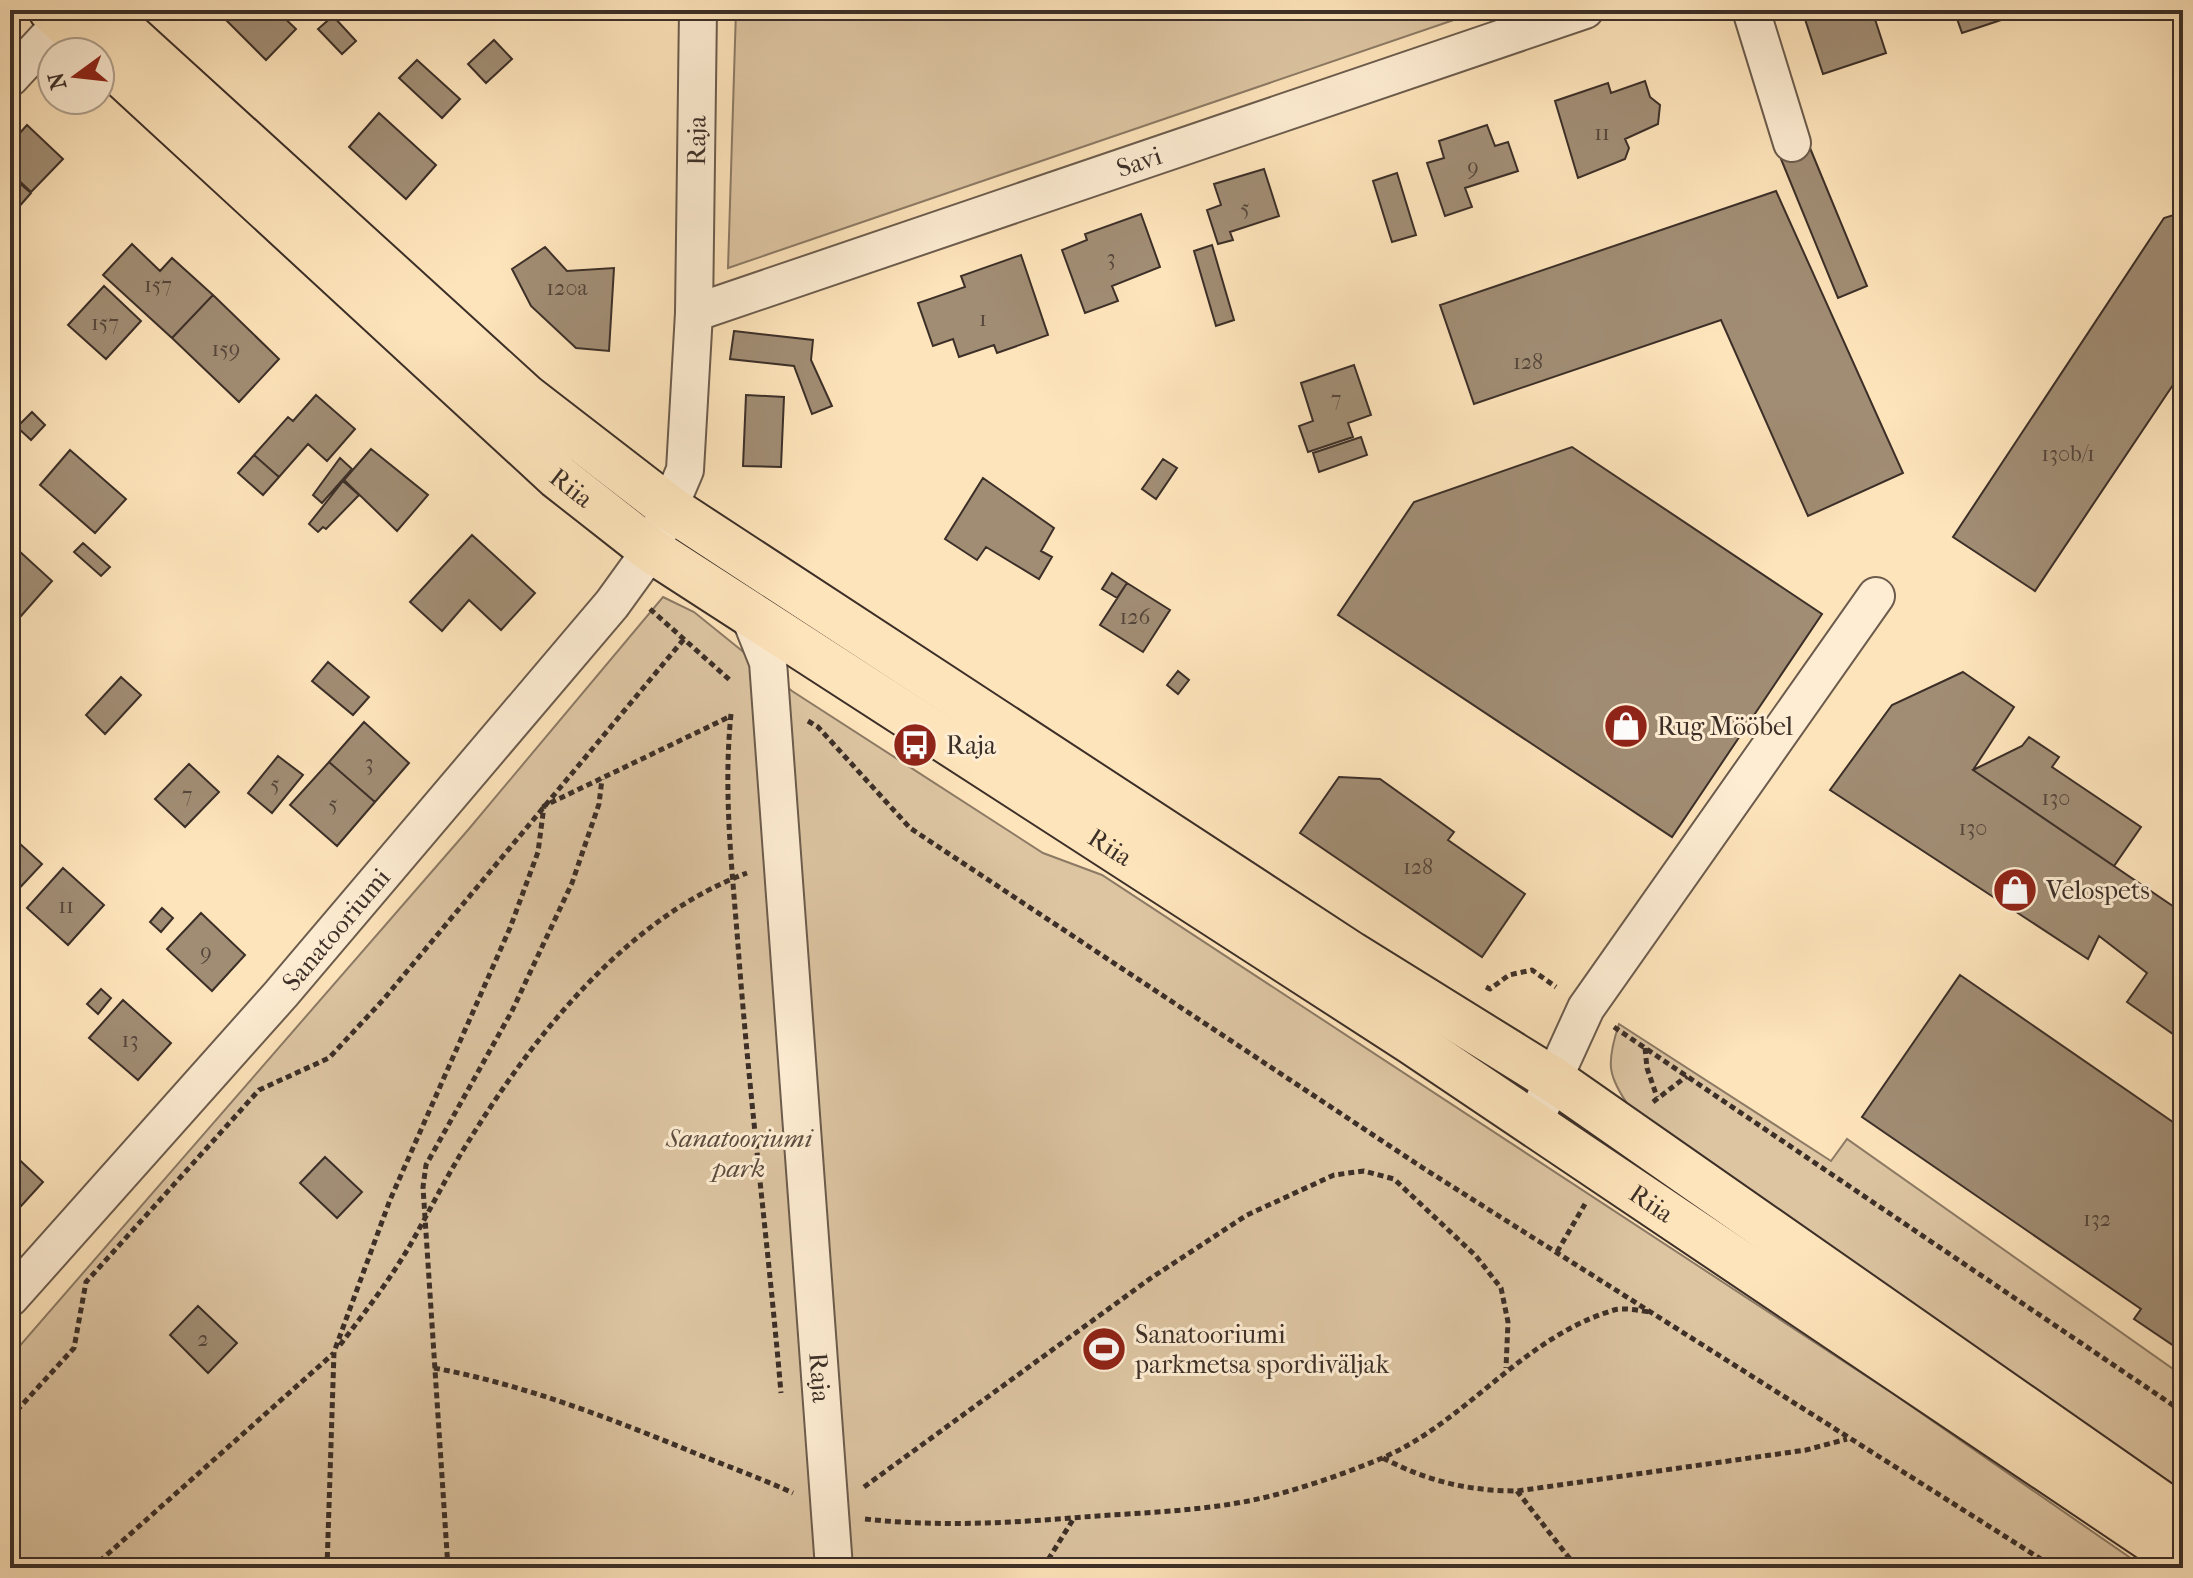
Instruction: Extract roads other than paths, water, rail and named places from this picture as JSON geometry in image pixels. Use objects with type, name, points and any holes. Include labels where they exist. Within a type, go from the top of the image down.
[{"type":"highway","name":"Riia","points":[[72,13],[87,36]]},
{"type":"highway","name":"Riia","points":[[72,13],[526,397],[671,509],[1351,954],[1554,1080],[2183,1519]]},
{"type":"highway","name":"Riia","points":[[116,71],[558,477],[651,550],[750,617],[1140,865],[1533,1124],[2183,1561]]},
{"type":"street","name":"Raja","points":[[651,550],[685,470],[694,313],[698,10]]},
{"type":"street","name":"Savi","points":[[694,313],[1585,10]]},
{"type":"street","points":[[1751,10],[1792,143]]},
{"type":"street","points":[[10,78],[72,13]]},
{"type":"street","name":"Sanatooriumi","points":[[10,1298],[281,994],[612,604],[651,550]]},
{"type":"street","points":[[1533,1124],[1586,1008],[1876,596]]},
{"type":"street","name":"Raja","points":[[750,617],[768,662],[834,1568]]},
{"type":"place","name":"Rug Mööbel","points":[[1626,726]]},
{"type":"place","name":"Raja","points":[[915,745]]},
{"type":"place","name":"Velospets","points":[[2015,890]]},
{"type":"place","name":"Sanatooriumi parkmetsa spordiväljak","points":[[1104,1349]]},
{"type":"park label","name":"Sanatooriumi park","points":[[739,1153]]}]
